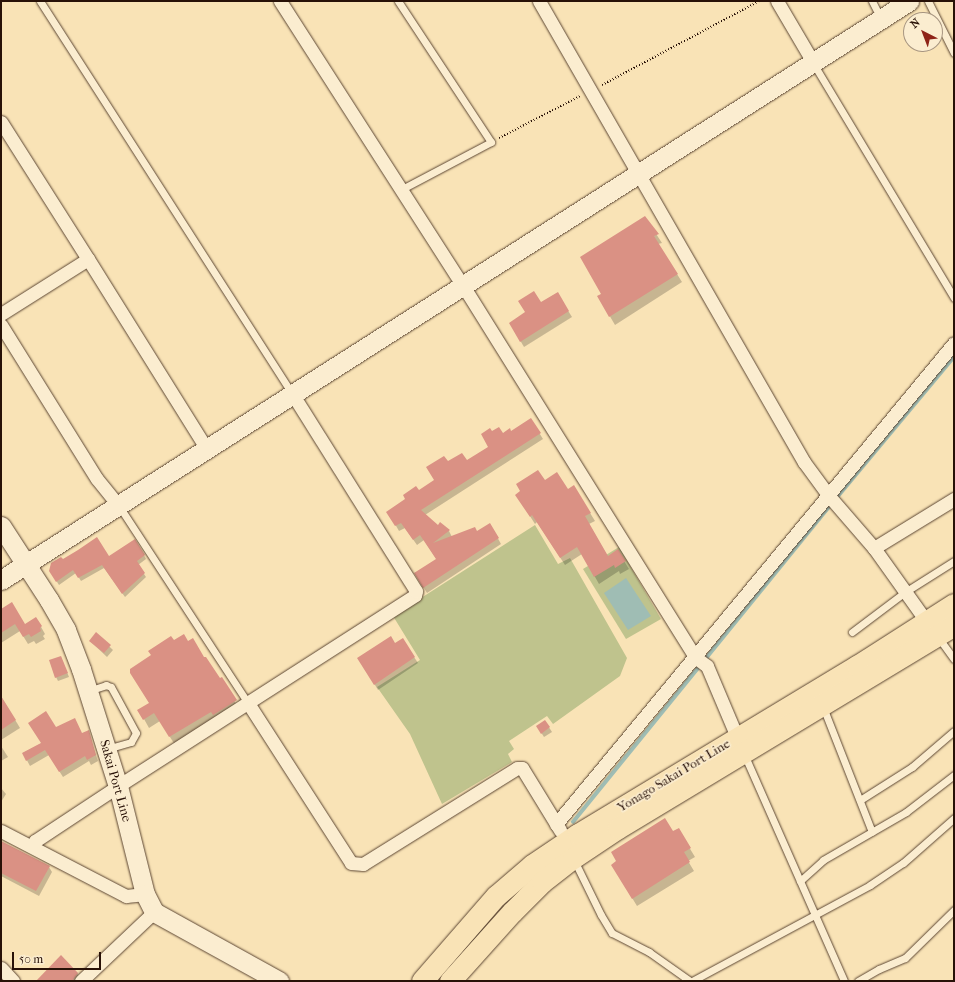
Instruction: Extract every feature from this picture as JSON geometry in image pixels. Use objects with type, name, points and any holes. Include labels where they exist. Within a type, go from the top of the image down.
[{"type":"main road","name":"Yonago Sakai Port Line","points":[[741,745],[822,704],[931,628],[954,604]]},
{"type":"main road","name":"Yonago Sakai Port Line","points":[[422,981],[496,896],[532,865],[570,850],[618,828],[741,745],[931,628],[954,625]]},
{"type":"main road","name":"Yonago Sakai Port Line","points":[[450,981],[570,850]]},
{"type":"street","points":[[280,1],[400,190],[462,284],[695,657],[707,666],[741,745]]},
{"type":"street","points":[[539,1],[804,462],[829,496],[874,548],[931,628]]},
{"type":"street","points":[[777,1],[813,62]]},
{"type":"street","points":[[1,580],[462,284],[909,1]]},
{"type":"street","points":[[1,122],[206,448]]},
{"type":"street","points":[[1,314],[88,259]]},
{"type":"street","points":[[1,325],[97,479],[118,505]]},
{"type":"street","points":[[556,824],[954,344]]},
{"type":"street","points":[[32,846],[35,842],[118,786],[415,595],[416,590],[292,393]]},
{"type":"street","points":[[874,548],[954,499]]},
{"type":"street","name":"Sakai Port Line","points":[[1,526],[49,600],[66,630],[88,691],[118,786],[145,894],[154,912]]},
{"type":"street","points":[[248,703],[351,863],[363,864],[518,768],[522,768],[570,850]]},
{"type":"street","points":[[1,832],[32,846],[126,896],[145,894]]},
{"type":"street","points":[[81,981],[154,912],[273,979]]},
{"type":"street","points":[[1,968],[13,981]]},
{"type":"lane","points":[[40,1],[292,393]]},
{"type":"lane","points":[[398,1],[491,142],[400,190]]},
{"type":"lane","points":[[872,1],[881,19]]},
{"type":"lane","points":[[928,1],[954,53]]},
{"type":"lane","points":[[813,62],[954,298]]},
{"type":"lane","points":[[118,505],[248,703]]},
{"type":"lane","points":[[852,632],[905,592],[954,561]]},
{"type":"lane","points":[[931,628],[954,660]]},
{"type":"lane","points":[[88,691],[106,685],[111,687],[136,733],[131,742],[106,749]]},
{"type":"lane","points":[[822,704],[872,832]]},
{"type":"lane","points":[[860,800],[912,766],[954,731]]},
{"type":"lane","points":[[741,745],[844,981]]},
{"type":"lane","points":[[800,881],[823,860],[906,812],[954,775]]},
{"type":"lane","points":[[570,850],[601,915],[612,933],[649,952],[691,981],[870,885],[903,863],[954,818]]},
{"type":"lane","points":[[858,981],[879,968],[905,958],[954,910]]},
{"type":"path","points":[[491,142],[591,91],[759,1]]},
{"type":"green space","points":[[535,525],[558,564],[570,558],[627,658],[620,676],[553,724],[547,716],[509,741],[514,749],[508,754],[512,762],[442,804],[410,734],[377,687],[420,660],[393,616]]},
{"type":"green space","points":[[619,547],[661,619],[626,639],[583,569]]},
{"type":"water","points":[[626,578],[651,616],[628,630],[604,593]]},
{"type":"building","points":[[645,216],[659,234],[654,236],[678,274],[609,317],[597,296],[601,294],[580,257]]},
{"type":"building","points":[[534,291],[541,302],[558,292],[569,311],[520,342],[509,323],[525,312],[518,301]]},
{"type":"building","points":[[531,418],[541,433],[421,510],[438,525],[440,522],[450,530],[433,543],[475,527],[477,531],[490,523],[499,538],[423,588],[414,573],[436,559],[420,535],[413,540],[401,523],[395,526],[386,512],[405,499],[403,495],[416,486],[419,490],[434,480],[426,467],[444,456],[448,461],[462,453],[467,460],[488,447],[481,434],[490,428],[492,431],[499,427],[503,433],[510,428],[511,431]]},
{"type":"building","points":[[538,470],[545,480],[557,472],[568,489],[574,485],[591,513],[585,516],[608,556],[618,549],[626,561],[615,568],[614,565],[594,577],[577,547],[560,558],[532,515],[530,517],[515,495],[520,491],[516,484]]},
{"type":"building","points":[[97,537],[109,556],[135,539],[145,555],[137,561],[145,573],[122,594],[102,565],[78,578],[73,570],[56,582],[49,571],[51,563],[61,557],[63,559]]},
{"type":"building","points":[[12,602],[25,624],[36,617],[42,626],[40,628],[41,631],[31,637],[29,634],[23,637],[15,624],[1,633],[1,609]]},
{"type":"building","points":[[96,632],[111,645],[104,653],[89,641]]},
{"type":"building","points":[[184,634],[188,641],[193,638],[204,657],[206,657],[220,678],[222,677],[237,700],[213,715],[211,712],[169,737],[154,713],[143,720],[137,710],[149,703],[130,673],[130,669],[151,655],[148,651],[171,636],[174,640]]},
{"type":"building","points":[[391,636],[395,643],[403,638],[415,657],[374,685],[357,658]]},
{"type":"building","points":[[61,656],[68,673],[55,678],[49,660]]},
{"type":"building","points":[[1,696],[16,720],[1,730]]},
{"type":"building","points":[[46,711],[56,727],[75,718],[82,733],[89,730],[96,755],[87,760],[85,756],[59,772],[45,750],[26,761],[22,753],[41,743],[28,723]]},
{"type":"building","points":[[545,720],[550,727],[541,734],[536,726]]},
{"type":"building","points":[[665,818],[673,831],[679,828],[691,848],[684,852],[690,862],[632,899],[611,865],[616,861],[611,852]]},
{"type":"building","points":[[1,841],[50,866],[36,891],[1,873]]},
{"type":"building","points":[[61,955],[78,973],[73,980],[36,981]]},
{"type":"waterway","points":[[573,822],[819,519],[954,357]]},
{"type":"waterway","points":[[473,939],[482,930]]}]
